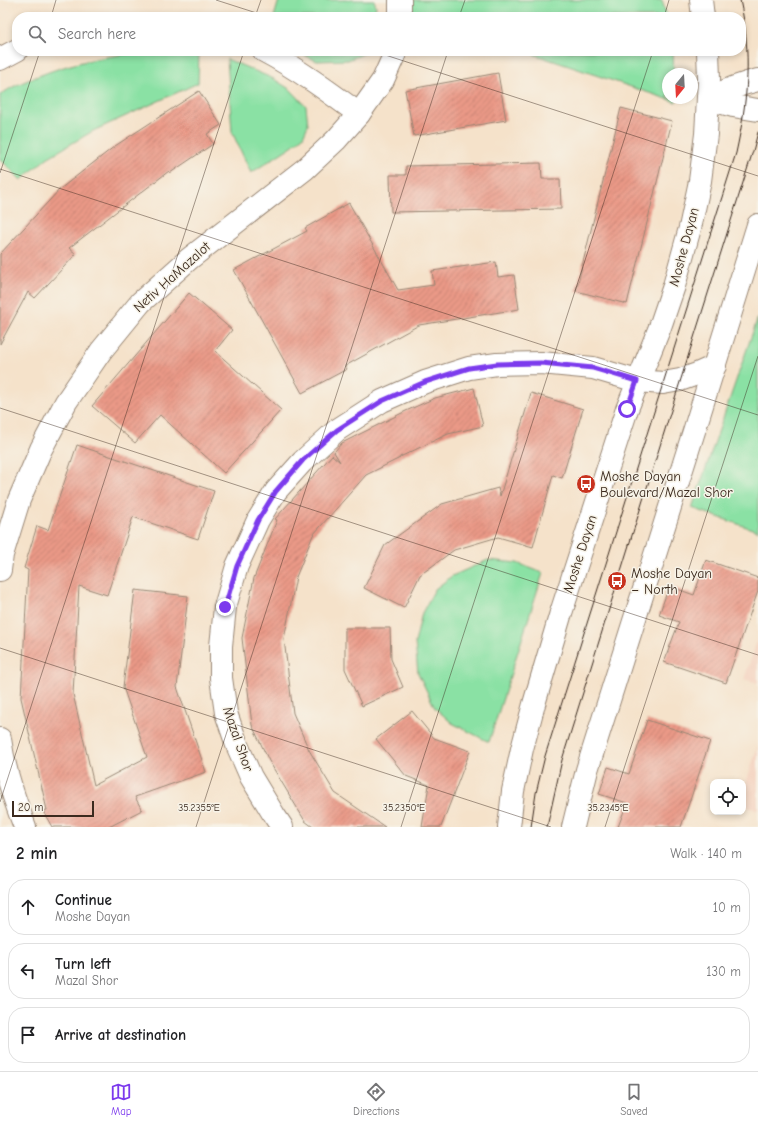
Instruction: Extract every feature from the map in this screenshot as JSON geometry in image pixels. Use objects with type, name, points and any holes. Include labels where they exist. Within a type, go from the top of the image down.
[{"type":"street","points":[[400,0],[400,12]]},
{"type":"street","points":[[701,0],[702,12]]},
{"type":"street","points":[[0,59],[12,53]]},
{"type":"street","points":[[273,56],[317,83],[359,114]]},
{"type":"street","name":"Netiv HaMazalot","points":[[0,570],[2,555],[19,500],[41,449],[66,402],[101,351],[141,302],[189,259],[305,169],[336,140],[359,114],[383,80],[394,56]]},
{"type":"street","name":"Moshe Dayan","points":[[509,827],[522,749],[560,616],[624,416],[660,327],[674,286],[690,228],[700,181],[706,134],[708,56]]},
{"type":"street","points":[[708,99],[747,82],[758,80]]},
{"type":"street","points":[[708,99],[732,106],[758,110]]},
{"type":"street","points":[[573,827],[587,770],[758,225]]},
{"type":"street","name":"Mazal Shor","points":[[282,827],[251,777],[237,745],[226,713],[221,678],[221,646],[225,607],[237,566],[258,520],[276,491],[303,460],[337,430],[382,401],[425,382],[469,368],[497,364],[541,363],[593,368],[637,381],[663,383],[680,380],[715,366]]},
{"type":"street","points":[[0,739],[3,760],[25,827]]},
{"type":"shaded area","points":[[758,638],[758,683],[744,679]]},
{"type":"shaded area","points":[[758,745],[758,810],[746,807],[746,783]]},
{"type":"green space","points":[[279,0],[374,0],[376,6],[375,12],[275,12]]},
{"type":"green space","points":[[411,0],[662,0],[666,12],[411,12]]},
{"type":"green space","points":[[114,56],[199,56],[198,83],[93,131],[47,158],[21,180],[0,159],[0,95],[13,87],[52,71],[69,65]]},
{"type":"green space","points":[[306,56],[358,56],[348,60],[317,61]]},
{"type":"green space","points":[[539,56],[673,56],[674,68],[662,68],[662,97]]},
{"type":"green space","points":[[227,59],[274,79],[291,90],[306,106],[308,125],[303,137],[251,173],[232,132]]},
{"type":"green space","points":[[758,317],[758,531],[692,508]]},
{"type":"green space","points":[[488,560],[517,563],[543,573],[489,742],[452,723],[435,708],[418,673],[415,643],[422,613],[435,589],[452,576]]},
{"type":"building","points":[[498,73],[506,120],[414,136],[405,90]]},
{"type":"building","points":[[199,91],[221,125],[207,134],[213,144],[170,173],[169,171],[69,248],[76,254],[35,298],[28,292],[0,344],[0,254],[60,189],[115,146]]},
{"type":"building","points":[[621,108],[672,121],[627,304],[576,291]]},
{"type":"building","points":[[541,163],[542,179],[560,179],[561,209],[391,212],[390,175],[406,175],[406,166]]},
{"type":"building","points":[[349,203],[398,290],[434,285],[432,271],[496,262],[498,277],[514,275],[519,309],[419,325],[345,366],[347,369],[302,393],[234,270],[307,231],[305,228]]},
{"type":"building","points":[[189,293],[232,330],[215,351],[281,410],[224,473],[160,415],[135,443],[92,406]]},
{"type":"building","points":[[474,388],[483,426],[448,434],[366,475],[313,535],[296,577],[284,639],[293,713],[309,750],[335,793],[385,827],[313,827],[305,821],[269,761],[252,725],[242,638],[254,578],[277,520],[275,519],[332,455],[340,462],[334,452],[342,443],[435,398]]},
{"type":"building","points":[[531,393],[583,409],[562,478],[553,475],[533,547],[498,537],[454,550],[420,575],[404,608],[364,588],[385,545],[442,504],[498,488],[500,496]]},
{"type":"building","points":[[77,445],[214,491],[198,539],[133,517],[107,595],[79,586],[73,694],[94,785],[147,757],[123,687],[135,590],[188,596],[177,687],[206,772],[135,797],[142,810],[109,827],[52,827],[43,811],[47,810],[21,698],[28,570],[24,568],[37,526],[48,530]]},
{"type":"building","points":[[706,560],[758,578],[758,591],[726,683],[664,662],[679,622],[659,615],[669,586],[694,595]]},
{"type":"building","points":[[345,628],[390,628],[391,659],[403,687],[362,706],[345,669]]},
{"type":"building","points":[[412,711],[434,738],[470,751],[441,827],[422,827],[429,785],[406,776],[376,739]]},
{"type":"building","points":[[647,720],[710,741],[681,827],[618,827],[627,803],[599,794],[608,767],[629,774]]},
{"type":"tram line","points":[[740,0],[742,12]]},
{"type":"tram line","points":[[531,827],[536,793],[545,756],[736,153],[746,95],[746,39]]},
{"type":"tram line","points":[[547,827],[562,760],[758,132]]},
{"type":"place","name":"Moshe Dayan Boulevard/Mazal Shor","points":[[586,484]]},
{"type":"place","name":"Moshe Dayan – North","points":[[617,581]]},
{"type":"route","points":[[225,607],[237,566],[258,520],[276,491],[303,460],[337,430],[382,401],[425,382],[469,368],[497,364],[541,363],[593,368],[637,381],[627,409]]}]
